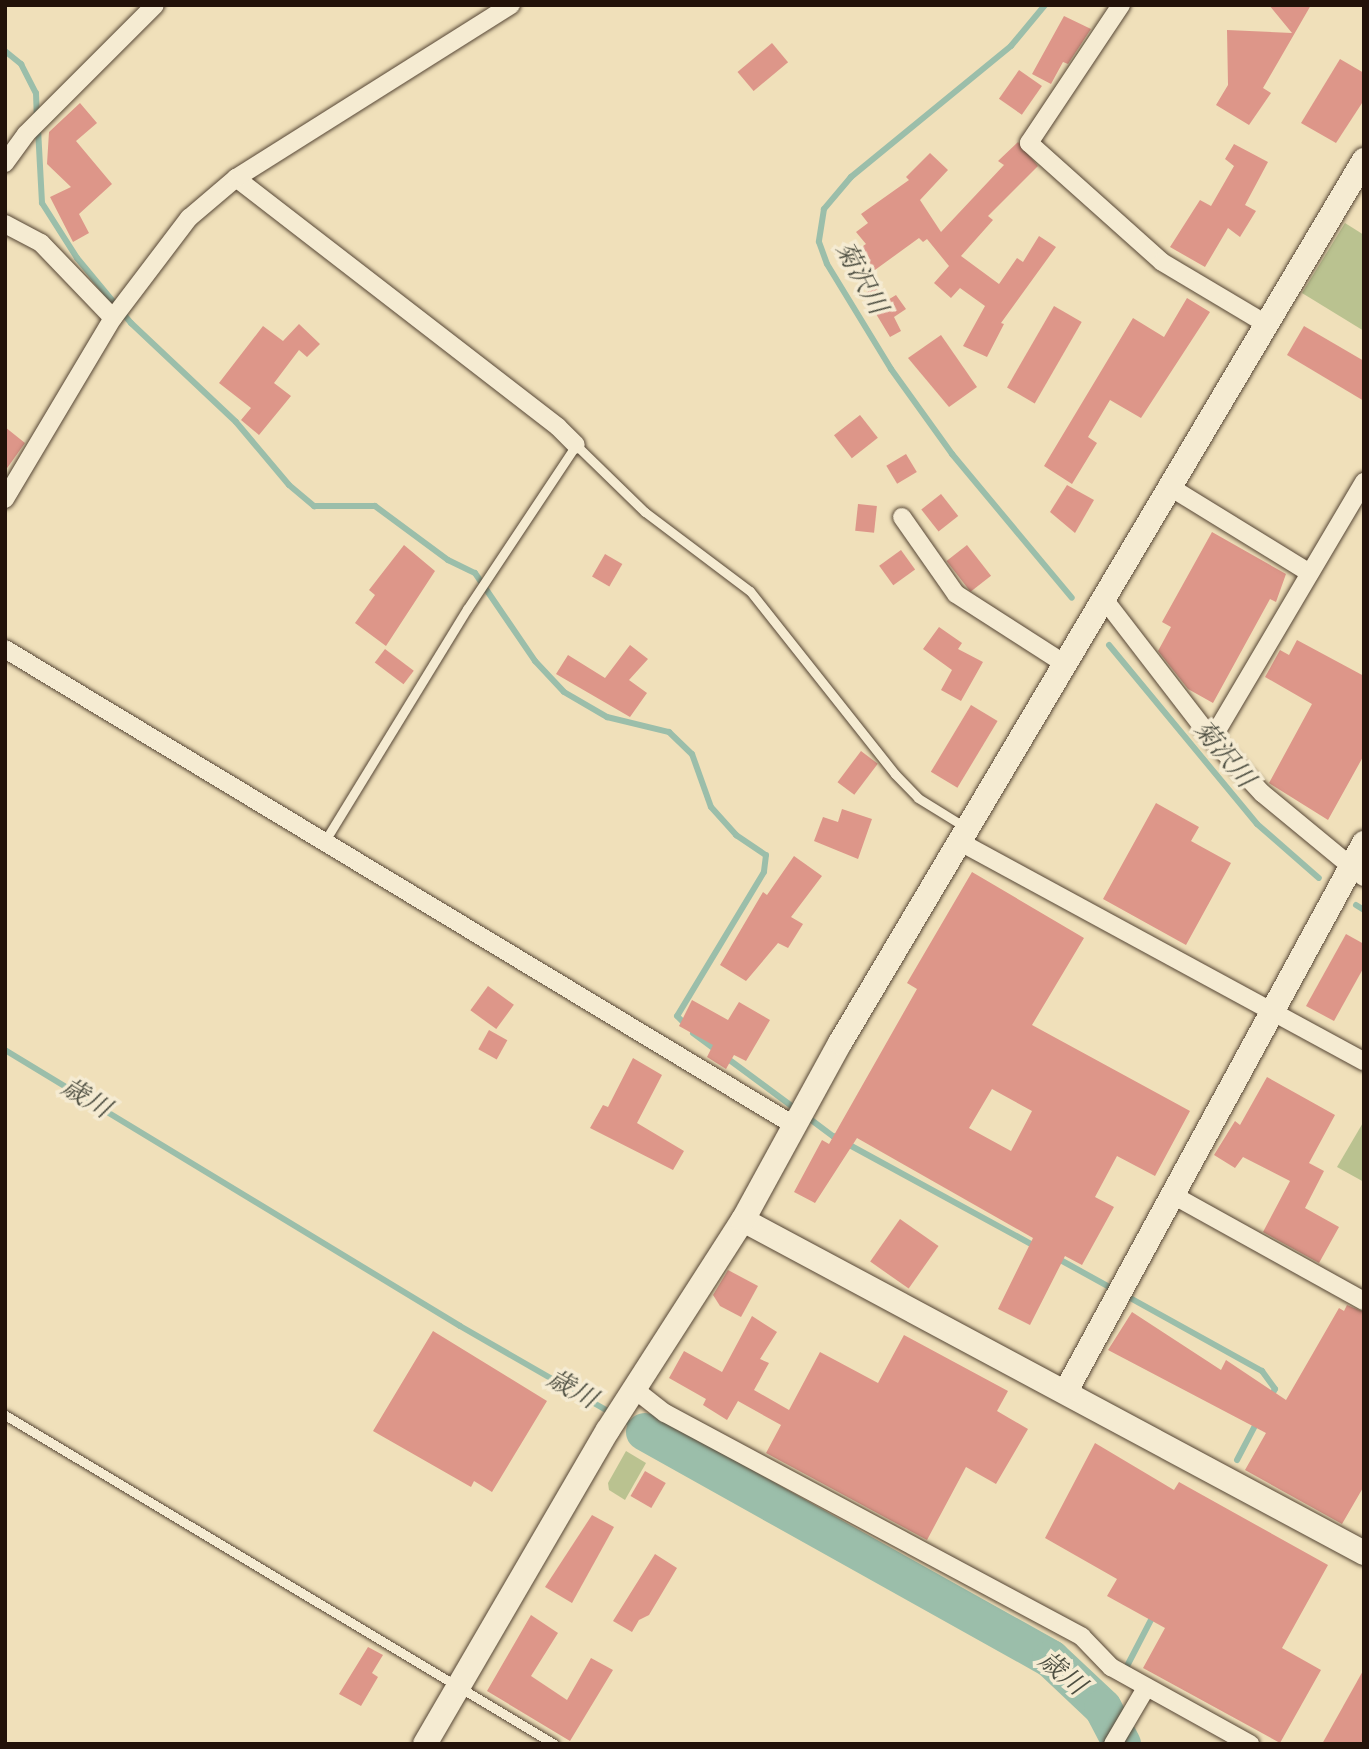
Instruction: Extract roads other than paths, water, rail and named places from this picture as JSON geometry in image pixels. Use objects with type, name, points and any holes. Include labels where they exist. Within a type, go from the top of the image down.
[{"type":"street","points":[[5,163],[26,134],[155,5]]},
{"type":"street","points":[[5,499],[113,318],[189,218],[236,178],[511,5]]},
{"type":"street","points":[[1121,5],[1029,143],[1161,262],[1266,324]]},
{"type":"street","points":[[425,1744],[608,1430],[743,1220],[963,835],[1364,160]]},
{"type":"street","points":[[236,178],[558,427],[576,445]]},
{"type":"street","points":[[5,224],[41,243],[113,318]]},
{"type":"street","points":[[1212,739],[1364,482]]},
{"type":"street","points":[[1170,487],[1310,573]]},
{"type":"street","points":[[902,517],[956,594],[1065,664]]},
{"type":"street","points":[[1104,599],[1212,739],[1262,793],[1357,872]]},
{"type":"street","points":[[5,649],[326,839],[795,1126]]},
{"type":"street","points":[[963,835],[1364,1061]]},
{"type":"street","points":[[1066,1391],[1272,1010],[1357,872],[1364,843]]},
{"type":"street","points":[[1171,1194],[1364,1301]]},
{"type":"street","points":[[743,1220],[1364,1553]]},
{"type":"street","points":[[628,1398],[665,1413],[1082,1637],[1111,1667],[1250,1744]]},
{"type":"street","points":[[1112,1744],[1146,1688]]},
{"type":"lane","points":[[326,839],[467,609],[576,445],[645,512],[750,591],[895,774],[918,798],[963,835]]},
{"type":"lane","points":[[5,1415],[555,1744]]},
{"type":"waterway","name":"菊沢川","points":[[1045,5],[1011,46],[851,177],[824,209],[819,242],[827,264],[891,369],[952,454],[1072,598]]},
{"type":"waterway","points":[[5,51],[21,64],[36,93],[37,118]]},
{"type":"waterway","points":[[38,129],[42,203],[77,258],[131,323],[236,422],[289,485],[314,506],[375,506],[448,560],[475,573],[535,661],[564,692],[607,717],[669,732],[692,754],[711,807],[736,835],[766,855],[764,872],[677,1016],[686,1025]]},
{"type":"waterway","name":"菊沢川","points":[[1109,645],[1257,824],[1319,878]]},
{"type":"waterway","name":"菊沢川","points":[[1356,905],[1364,910]]},
{"type":"waterway","points":[[693,1033],[797,1110]]},
{"type":"waterway","name":"歳川","points":[[5,1050],[460,1326],[613,1414]]},
{"type":"waterway","points":[[806,1116],[833,1136],[1037,1247]]},
{"type":"waterway","points":[[1055,1257],[1113,1289]]},
{"type":"waterway","points":[[1123,1294],[1262,1371],[1275,1389],[1270,1398]]},
{"type":"waterway","name":"歳川","points":[[623,1419],[645,1432]]},
{"type":"waterway","points":[[1237,1460],[1258,1420]]},
{"type":"waterway","name":"歳川","points":[[645,1432],[1051,1659],[1103,1708],[1122,1744]]},
{"type":"waterway","points":[[1126,1668],[1154,1614]]}]
